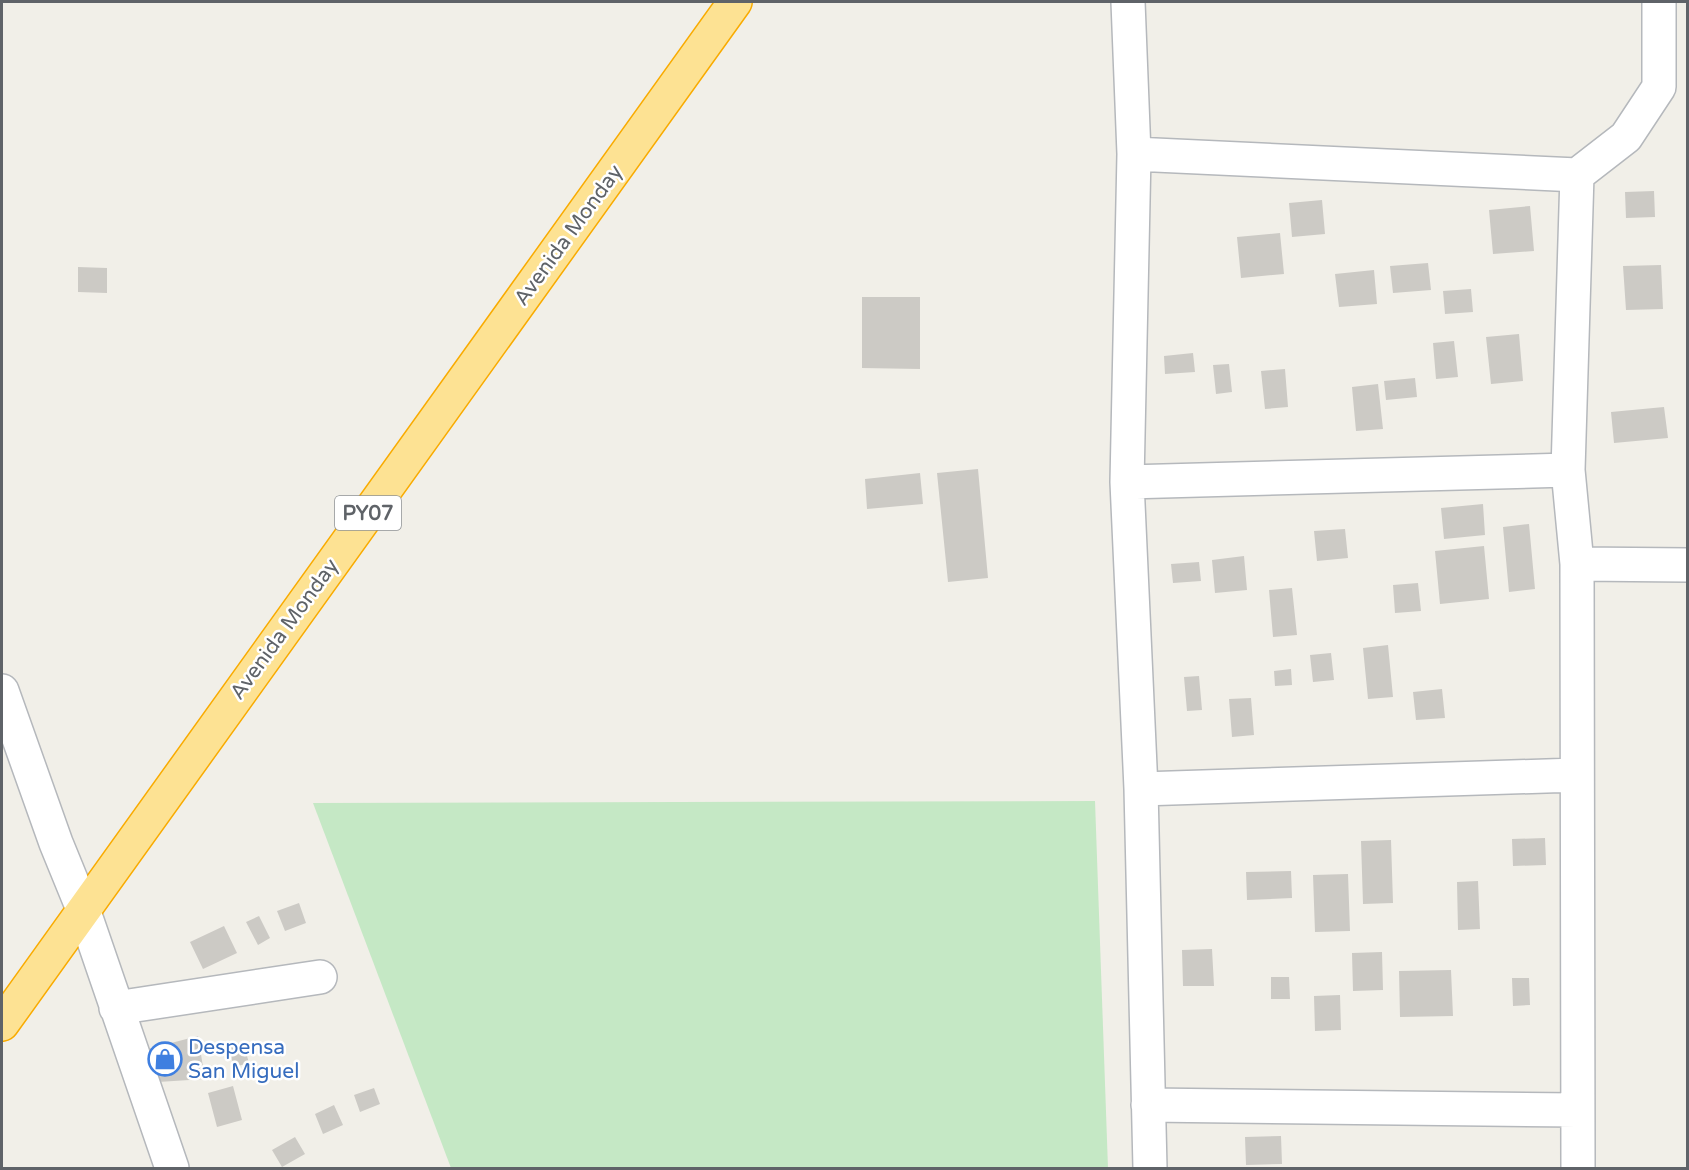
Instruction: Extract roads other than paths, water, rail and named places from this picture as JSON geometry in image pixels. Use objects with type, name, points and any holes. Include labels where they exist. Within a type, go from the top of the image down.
[{"type":"highway","name":"Avenida Monday","points":[[2,1024],[735,2]]},
{"type":"street","points":[[1128,2],[1134,154],[1127,482],[1140,789],[1150,1168]]},
{"type":"street","points":[[1134,154],[1577,175],[1626,137],[1659,87],[1659,2]]},
{"type":"street","points":[[1577,175],[1568,470],[1578,564],[1576,775],[1578,1168]]},
{"type":"street","points":[[1127,482],[1568,470]]},
{"type":"street","points":[[1578,564],[1688,565]]},
{"type":"street","points":[[2,691],[56,843],[84,909],[172,1168]]},
{"type":"street","points":[[1140,789],[1576,775]]},
{"type":"street","points":[[116,1008],[320,977]]},
{"type":"street","points":[[1148,1105],[1577,1110]]},
{"type":"place","name":"Despensa San Miguel","points":[[165,1059]]}]
